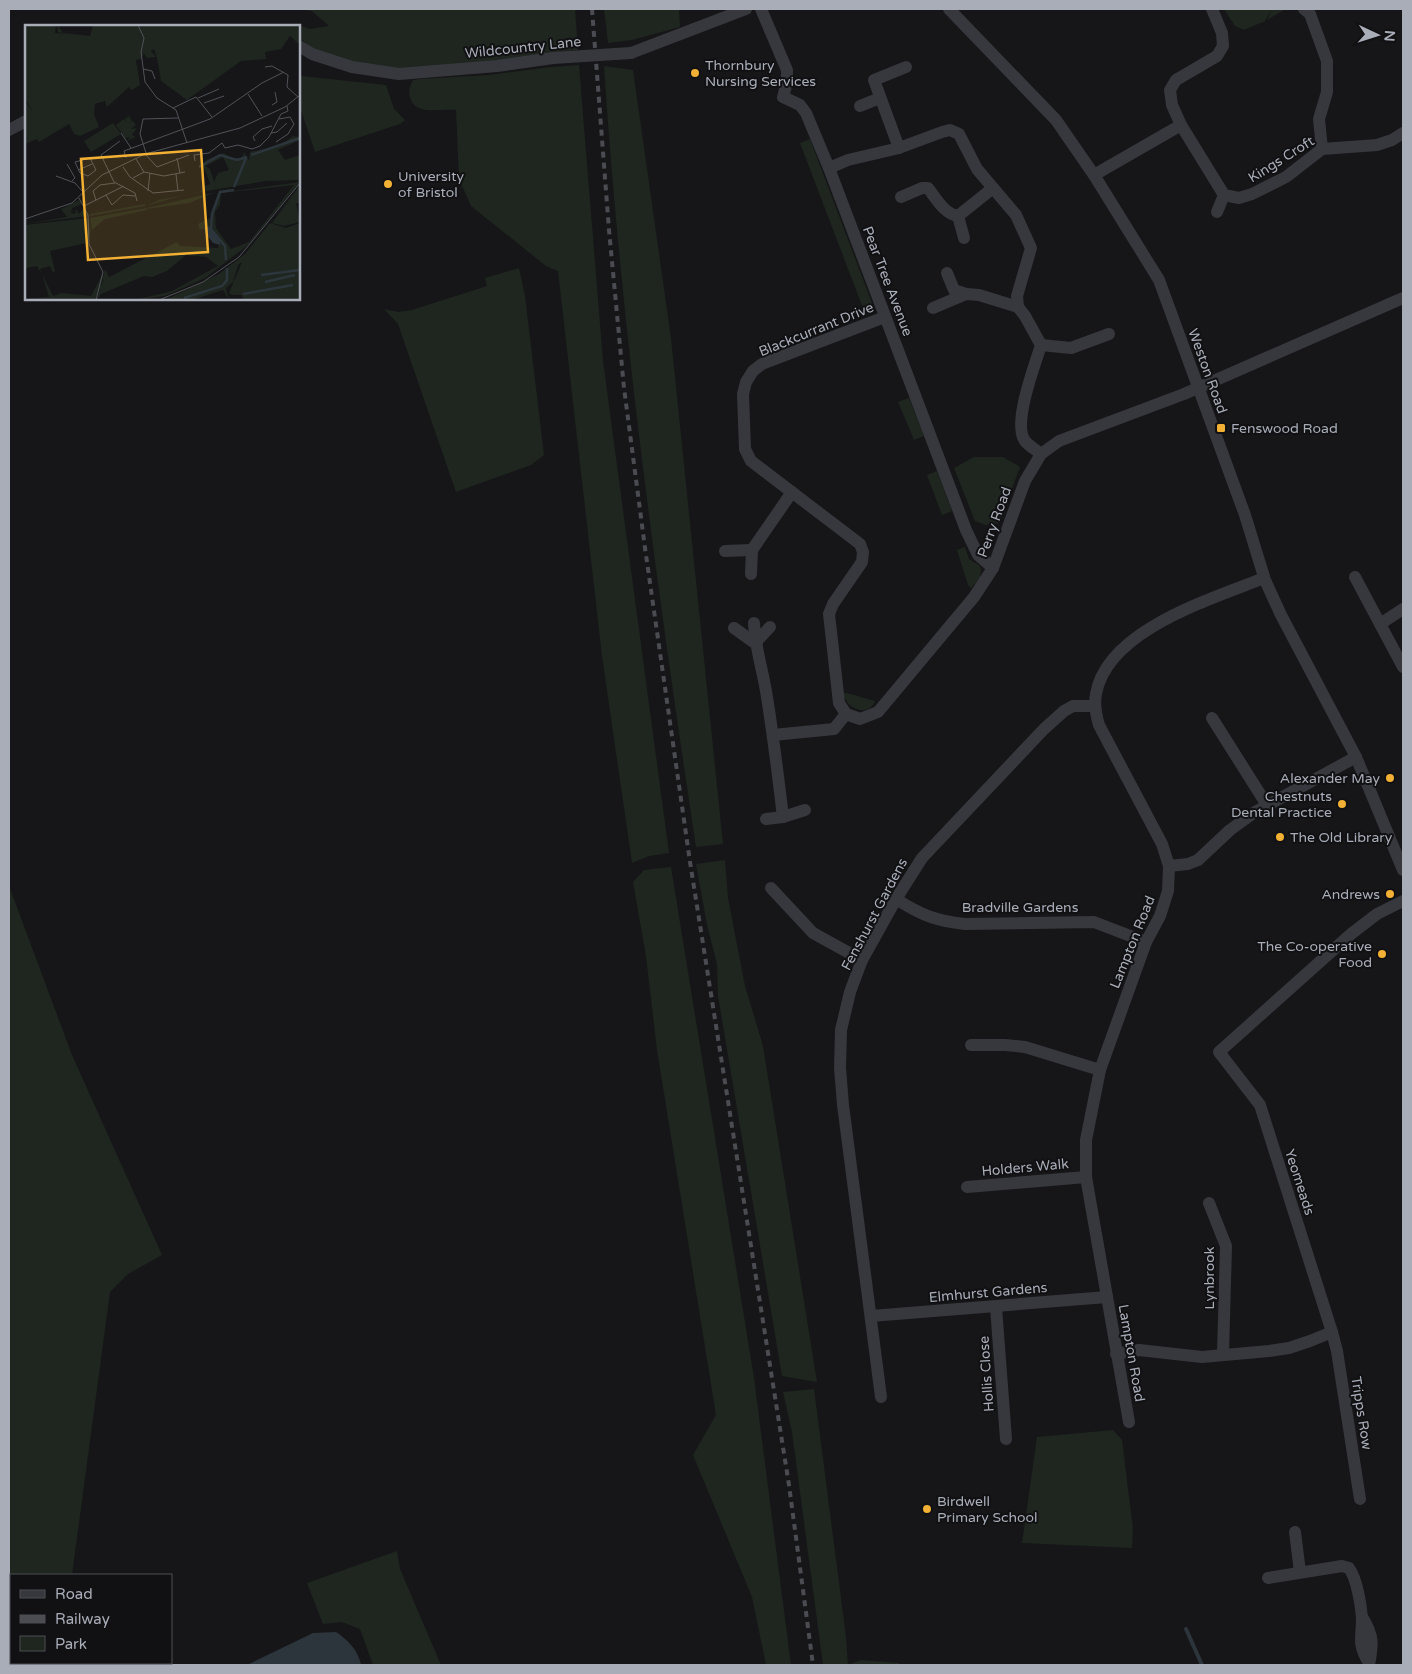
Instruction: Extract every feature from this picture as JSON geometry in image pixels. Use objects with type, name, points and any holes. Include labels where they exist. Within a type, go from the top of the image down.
[{"type":"street","name":"Wildcountry Lane","points":[[300,47],[312,54],[352,67],[399,74],[497,66],[553,58],[631,53],[746,9]]},
{"type":"street","name":"Pear Tree Avenue","points":[[761,9],[787,70],[788,82],[783,97],[800,105],[806,113],[829,168],[966,530],[978,555],[993,568]]},
{"type":"street","name":"Weston Road","points":[[949,9],[1056,120],[1094,174],[1159,280],[1245,515],[1264,578],[1356,757],[1403,870]]},
{"type":"street","points":[[1212,9],[1222,33],[1223,46],[1217,56],[1176,80],[1170,90],[1172,105],[1181,125],[1216,185],[1224,195],[1217,212]]},
{"type":"street","points":[[1304,9],[1310,14],[1327,61],[1327,92],[1319,119],[1322,149]]},
{"type":"street","points":[[899,148],[874,80],[906,67]]},
{"type":"street","points":[[860,106],[880,98]]},
{"type":"street","points":[[9,130],[25,122]]},
{"type":"street","points":[[1094,174],[1181,125]]},
{"type":"street","points":[[829,168],[848,160],[899,148],[942,132],[950,130],[959,134],[977,169],[1016,215],[1030,248],[1017,296],[1018,307],[1041,345],[1023,406],[1021,430],[1026,441],[1040,454]]},
{"type":"street","name":"Kings Croft","points":[[1224,195],[1238,198],[1252,194],[1286,176],[1322,149],[1377,146],[1403,133]]},
{"type":"street","points":[[901,197],[922,188],[928,188],[944,209],[952,215],[958,216],[993,188]]},
{"type":"street","points":[[958,216],[964,238]]},
{"type":"street","points":[[947,273],[954,290],[966,294],[979,295],[1018,307]]},
{"type":"street","points":[[933,308],[966,294]]},
{"type":"street","points":[[1198,388],[1403,298]]},
{"type":"street","name":"Blackcurrant Drive","points":[[846,714],[839,703],[829,614],[833,604],[862,562],[862,547],[751,461],[745,449],[743,394],[746,382],[753,371],[762,364],[885,317]]},
{"type":"street","points":[[1041,345],[1071,348],[1109,334]]},
{"type":"street","name":"Perry Road","points":[[846,714],[860,719],[878,712],[974,597],[993,568],[1025,481],[1040,454],[1059,441],[1198,388]]},
{"type":"street","points":[[751,574],[752,550],[792,492]]},
{"type":"street","points":[[725,551],[752,550]]},
{"type":"street","points":[[1355,577],[1403,667]]},
{"type":"street","name":"Lampton Road","points":[[1129,1422],[1086,1177],[1086,1140],[1100,1070],[1146,942],[1160,916],[1168,892],[1169,866],[1162,844],[1099,725],[1095,706],[1096,694],[1105,670],[1114,658],[1139,636],[1169,616],[1264,578]]},
{"type":"street","points":[[1380,624],[1403,609]]},
{"type":"street","points":[[754,623],[755,643],[763,671],[773,735],[783,817]]},
{"type":"street","points":[[755,643],[770,627]]},
{"type":"street","points":[[734,628],[755,643]]},
{"type":"street","name":"Fenshurst Gardens","points":[[881,1397],[844,1113],[840,1068],[841,1030],[850,992],[862,960],[896,899],[922,858],[1044,729],[1064,711],[1073,706],[1095,706]]},
{"type":"street","points":[[773,735],[834,728],[846,714]]},
{"type":"street","points":[[1212,718],[1267,805]]},
{"type":"street","points":[[1169,866],[1188,864],[1198,860],[1230,830],[1267,805],[1356,757]]},
{"type":"street","points":[[766,819],[783,817],[805,810]]},
{"type":"street","points":[[771,888],[813,933],[862,960]]},
{"type":"street","name":"Bradville Gardens","points":[[896,899],[919,914],[947,922],[965,924],[1094,922],[1146,942]]},
{"type":"street","name":"Yeomeads","points":[[1332,1332],[1260,1105],[1219,1052],[1351,934],[1377,914],[1403,901]]},
{"type":"street","points":[[970,1045],[1025,1047],[1100,1070]]},
{"type":"street","name":"Holders Walk","points":[[967,1186],[1086,1177]]},
{"type":"street","name":"Lynbrook","points":[[1210,1203],[1226,1246],[1223,1355]]},
{"type":"street","name":"Elmhurst Gardens","points":[[871,1316],[1107,1297]]},
{"type":"street","name":"Hollis Close","points":[[996,1307],[1006,1440]]},
{"type":"street","points":[[1116,1354],[1139,1350],[1188,1356],[1223,1355],[1289,1348],[1310,1342],[1332,1332]]},
{"type":"street","name":"Tripps Row","points":[[1332,1332],[1337,1351],[1360,1499]]},
{"type":"street","points":[[1295,1532],[1300,1572]]},
{"type":"street","points":[[1268,1578],[1342,1566],[1350,1568],[1354,1575],[1362,1617],[1372,1638],[1369,1664]]},
{"type":"green space","points":[[300,9],[575,9],[578,50],[446,66],[378,67],[346,62],[317,51],[300,39],[300,25],[310,29],[329,26],[312,11]]},
{"type":"green space","points":[[604,9],[679,9],[680,27],[632,40],[608,43]]},
{"type":"green space","points":[[1224,9],[1272,9],[1265,21],[1244,30],[1235,26]]},
{"type":"green space","points":[[1272,9],[1284,10],[1267,20]]},
{"type":"green space","points":[[579,65],[603,361],[669,853],[649,856],[632,863],[602,656],[558,271],[546,266],[471,206],[459,179],[456,110],[424,110],[414,105],[409,92],[413,80],[419,79],[488,75]]},
{"type":"green space","points":[[604,66],[633,70],[671,338],[723,844],[696,847],[654,555],[630,360],[611,164]]},
{"type":"green space","points":[[301,76],[386,85],[394,109],[405,120],[400,124],[315,152],[300,107]]},
{"type":"green space","points":[[810,139],[872,303],[873,309],[866,316],[800,143]]},
{"type":"green space","points":[[519,268],[525,296],[544,455],[531,465],[456,492],[398,324],[384,309],[398,312],[412,310],[487,286],[485,278]]},
{"type":"green space","points":[[909,398],[924,436],[914,440],[898,402]]},
{"type":"green space","points":[[974,457],[1003,457],[1020,467],[999,523],[986,525],[975,521],[954,468]]},
{"type":"green space","points":[[937,471],[952,511],[942,515],[927,475]]},
{"type":"green space","points":[[965,547],[969,559],[979,565],[981,569],[980,578],[971,588],[968,585],[957,550]]},
{"type":"green space","points":[[843,693],[875,701],[867,709],[857,709],[848,703]]},
{"type":"green space","points":[[725,860],[728,898],[745,986],[763,1046],[817,1382],[782,1376],[718,996],[717,964],[707,925],[696,864]]},
{"type":"green space","points":[[671,867],[754,1378],[791,1665],[766,1665],[752,1597],[693,1455],[716,1415],[657,1050],[646,956],[633,882],[644,870]]},
{"type":"green space","points":[[9,886],[72,1055],[162,1255],[128,1274],[110,1292],[72,1574],[10,1574],[10,1664],[60,1664],[9,1665]]},
{"type":"green space","points":[[814,1389],[848,1665],[823,1665],[792,1432],[783,1392]]},
{"type":"green space","points":[[1113,1430],[1122,1440],[1133,1529],[1132,1548],[1022,1543],[1037,1437]]},
{"type":"green space","points":[[397,1551],[400,1569],[441,1665],[373,1665],[360,1629],[342,1622],[323,1624],[307,1583]]},
{"type":"green space","points":[[861,1660],[899,1663],[900,1665],[848,1665]]},
{"type":"shaded area","points":[[336,1632],[352,1646],[358,1655],[361,1665],[247,1665],[313,1633]]},
{"type":"waterway","points":[[1186,1629],[1202,1665]]},
{"type":"railway","points":[[592,9],[609,230],[624,388],[645,548],[690,862],[789,1485],[813,1665]]},
{"type":"place","name":"Thornbury Nursing Services","points":[[695,73]]},
{"type":"place","name":"University of Bristol","points":[[388,184]]},
{"type":"place","name":"Fenswood Road","points":[[1221,428]]},
{"type":"place","name":"Alexander May","points":[[1390,778]]},
{"type":"place","name":"Chestnuts Dental Practice","points":[[1342,804]]},
{"type":"place","name":"The Old Library","points":[[1280,837]]},
{"type":"place","name":"Andrews","points":[[1390,894]]},
{"type":"place","name":"The Co-operative Food","points":[[1382,954]]},
{"type":"place","name":"Birdwell Primary School","points":[[927,1509]]}]
